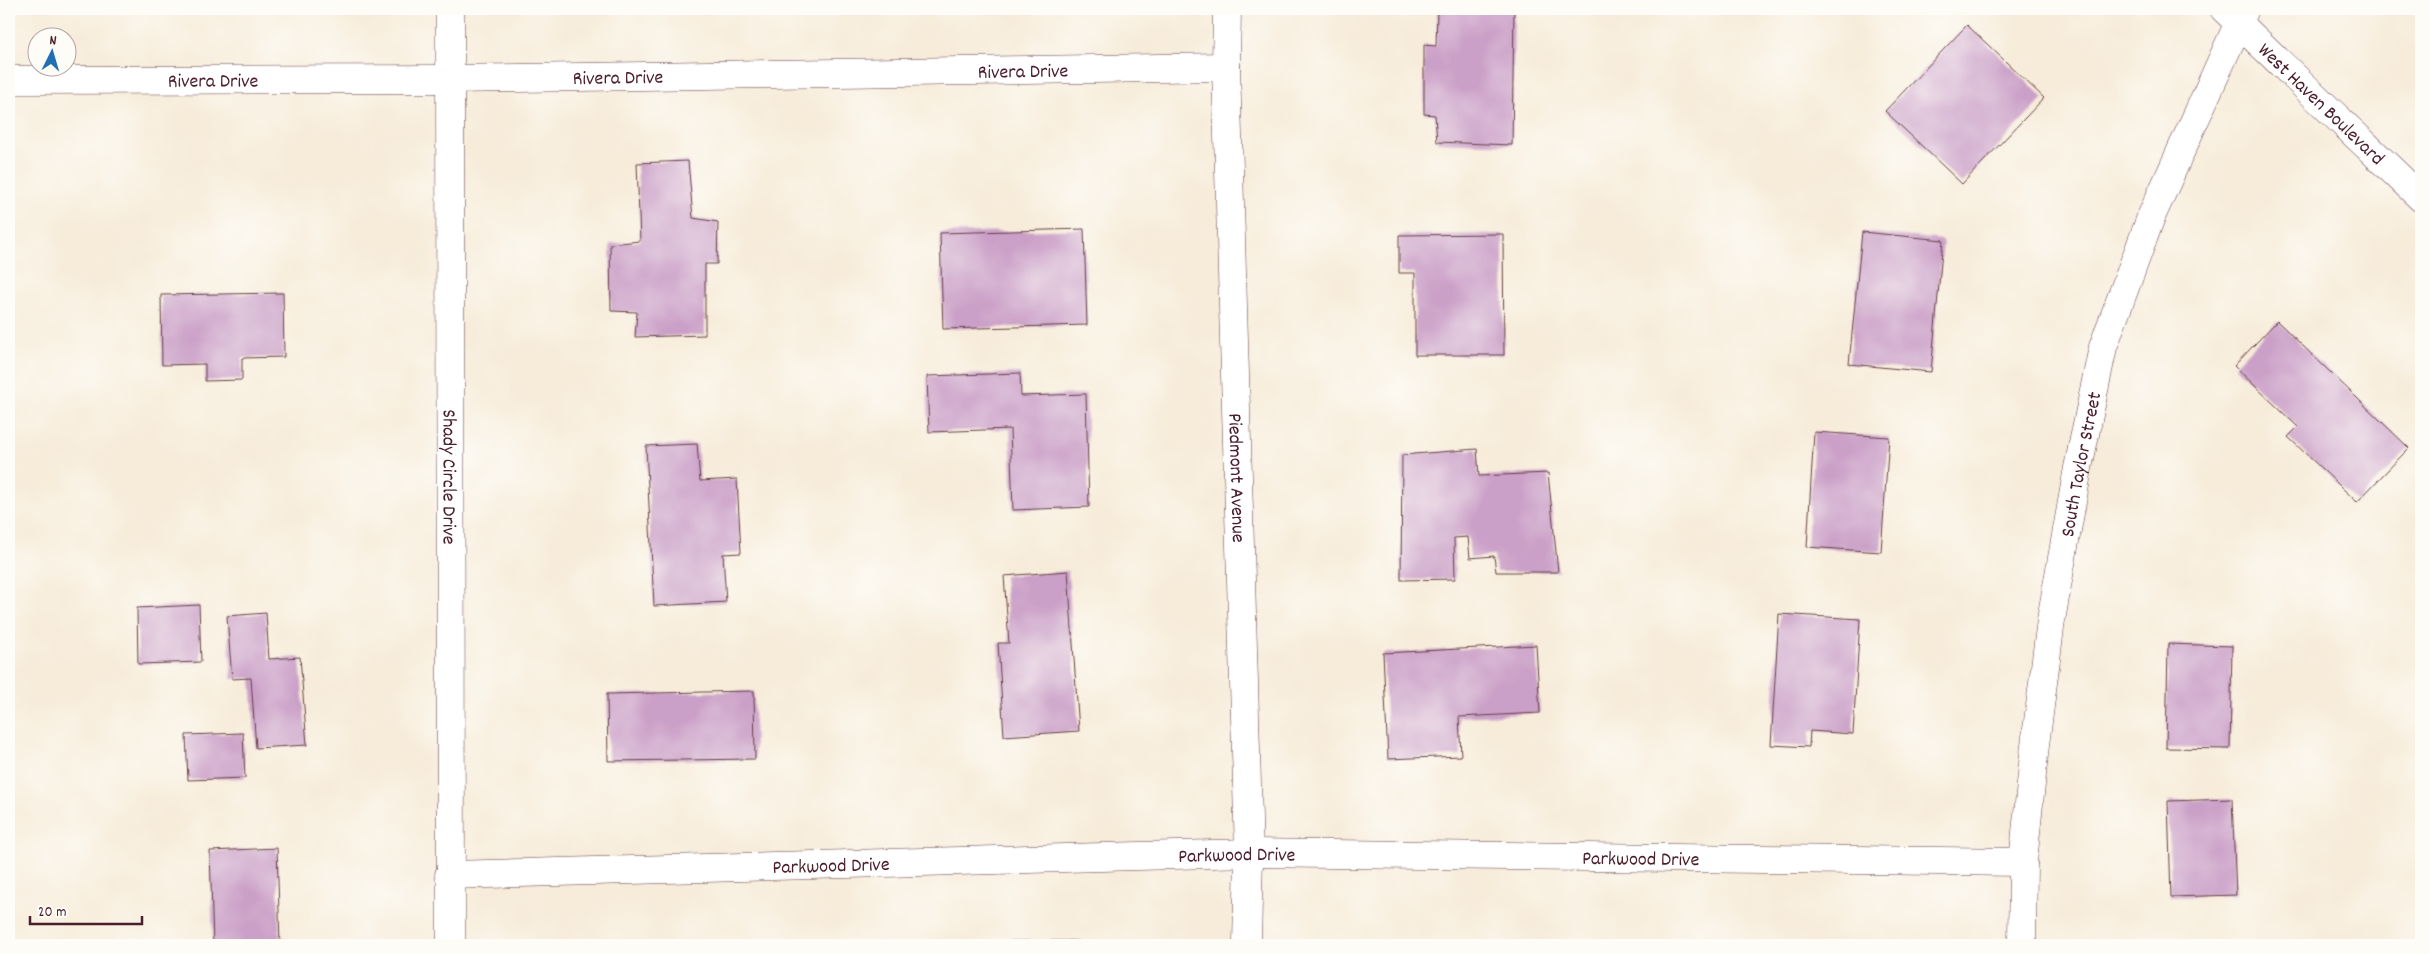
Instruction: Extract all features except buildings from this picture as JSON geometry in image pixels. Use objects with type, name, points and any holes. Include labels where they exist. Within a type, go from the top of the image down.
[{"type":"street","name":"Shady Circle Drive","points":[[450,9],[449,875],[451,945]]},
{"type":"street","name":"Piedmont Avenue","points":[[1227,9],[1226,67],[1249,853],[1247,945]]},
{"type":"street","name":"West Haven Boulevard","points":[[2236,13],[2421,198]]},
{"type":"street","name":"South Taylor Street","points":[[2022,945],[2023,862],[2034,745],[2052,620],[2078,468],[2103,347],[2151,217],[2236,13]]},
{"type":"street","name":"Rivera Drive","points":[[9,80],[450,79],[1226,67]]},
{"type":"street","name":"Parkwood Drive","points":[[449,875],[1249,853],[2023,862]]}]
